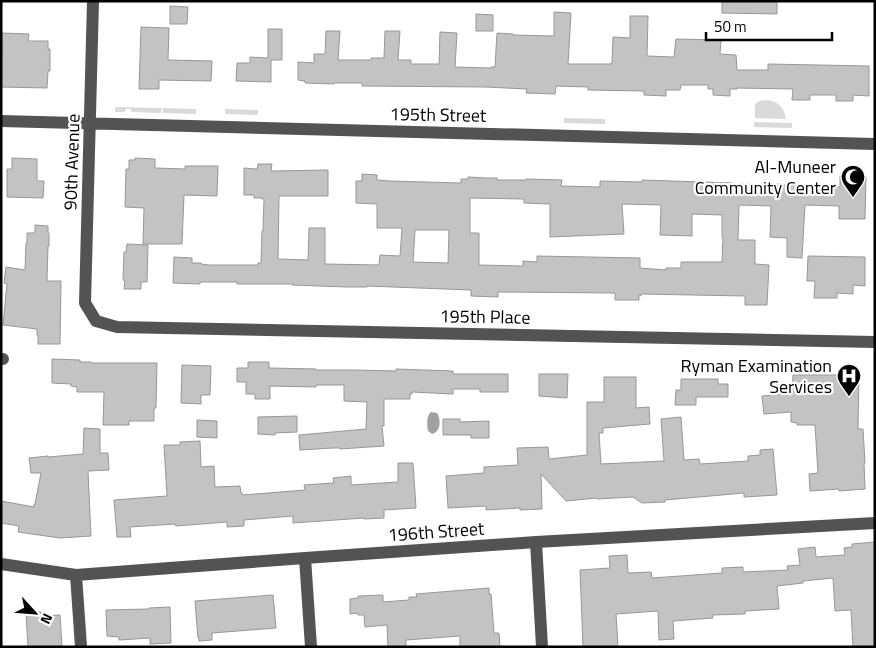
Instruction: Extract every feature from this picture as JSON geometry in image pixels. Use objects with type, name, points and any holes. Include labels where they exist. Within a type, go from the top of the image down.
[{"type":"street","name":"90th Avenue","points":[[93,1],[85,303],[96,321]]},
{"type":"street","name":"195th Street","points":[[1,121],[875,144]]},
{"type":"street","name":"195th Place","points":[[96,321],[117,327],[875,342]]},
{"type":"street","name":"196th Street","points":[[1,564],[76,575],[536,542],[875,523]]},
{"type":"street","points":[[536,542],[542,647]]},
{"type":"street","points":[[305,558],[311,647]]},
{"type":"street","points":[[76,575],[81,647]]},
{"type":"shaded area","points":[[766,100],[780,105],[786,119],[755,118],[755,104]]},
{"type":"shaded area","points":[[115,107],[162,108],[161,113],[131,112],[131,109],[126,109],[125,112],[115,112]]},
{"type":"shaded area","points":[[163,108],[196,109],[196,114],[163,113]]},
{"type":"shaded area","points":[[225,109],[258,110],[258,115],[225,114]]},
{"type":"shaded area","points":[[564,118],[605,119],[605,124],[564,123]]},
{"type":"shaded area","points":[[754,122],[792,123],[792,128],[754,127]]},
{"type":"shaded area","points":[[431,412],[437,413],[440,422],[437,431],[432,434],[428,431],[427,423]]},
{"type":"building","points":[[722,1],[777,1],[777,14],[722,13]]},
{"type":"building","points":[[170,6],[188,7],[187,24],[170,24]]},
{"type":"building","points":[[554,12],[571,13],[568,64],[611,64],[613,37],[630,38],[630,16],[648,16],[647,56],[674,57],[676,39],[721,40],[720,54],[736,55],[737,70],[768,70],[768,64],[869,66],[869,96],[853,95],[853,101],[836,101],[836,95],[810,95],[810,100],[792,100],[793,89],[737,88],[730,89],[730,96],[713,95],[713,89],[708,89],[708,85],[681,85],[680,90],[666,90],[666,96],[644,95],[644,91],[588,90],[588,87],[556,86],[555,94],[526,93],[527,89],[362,86],[362,83],[305,83],[305,81],[298,80],[298,62],[314,63],[314,54],[325,54],[326,31],[340,31],[338,60],[371,60],[371,58],[384,58],[385,31],[400,31],[398,60],[411,60],[411,64],[439,64],[440,32],[457,33],[455,67],[491,68],[495,67],[497,33],[554,36]]},
{"type":"building","points":[[476,14],[493,15],[493,31],[476,31]]},
{"type":"building","points":[[141,27],[169,28],[168,60],[212,61],[211,81],[159,80],[159,89],[139,89]]},
{"type":"building","points":[[268,29],[282,29],[282,60],[271,60],[271,82],[236,81],[237,63],[250,63],[250,57],[268,58]]},
{"type":"building","points":[[2,33],[29,34],[28,41],[48,41],[50,71],[48,71],[47,88],[1,87]]},
{"type":"building","points":[[12,158],[37,159],[37,181],[44,181],[43,198],[7,197],[7,169],[12,169]]},
{"type":"building","points":[[135,158],[155,159],[155,168],[185,169],[185,166],[218,166],[217,196],[184,195],[182,244],[143,244],[144,208],[125,207],[126,169],[129,169],[129,160],[135,160]]},
{"type":"building","points":[[258,164],[272,164],[271,171],[328,170],[328,196],[279,196],[278,259],[308,260],[309,228],[325,228],[325,264],[379,265],[380,255],[400,256],[402,228],[377,228],[377,204],[356,203],[356,181],[362,181],[362,174],[377,175],[377,180],[390,181],[461,183],[461,179],[468,179],[468,177],[497,178],[497,180],[562,180],[561,186],[600,187],[600,181],[642,182],[642,180],[840,187],[840,176],[866,177],[865,219],[839,219],[839,206],[805,205],[802,258],[787,257],[787,238],[770,237],[771,206],[739,205],[738,240],[755,240],[755,264],[769,265],[767,305],[745,305],[745,296],[641,294],[641,296],[639,295],[639,300],[615,300],[615,293],[498,292],[498,297],[471,296],[471,290],[237,284],[237,282],[173,283],[174,257],[192,258],[192,263],[209,265],[258,265],[258,263],[261,263],[264,199],[254,198],[254,195],[244,195],[244,168],[257,169]],"holes":[[[470,198],[524,199],[524,203],[550,204],[550,237],[624,234],[622,204],[661,205],[660,235],[692,236],[692,214],[722,215],[722,262],[681,262],[681,268],[666,268],[666,270],[640,268],[640,258],[537,256],[537,262],[523,261],[523,266],[479,265],[479,233],[470,233]],[[415,230],[449,230],[448,263],[413,262]]]},
{"type":"building","points":[[35,225],[48,226],[47,281],[61,281],[60,344],[38,344],[37,329],[3,325],[7,284],[4,283],[6,267],[25,270],[27,233],[35,233]]},
{"type":"building","points":[[127,244],[148,245],[147,282],[141,282],[141,289],[124,289],[124,252],[126,252]]},
{"type":"building","points":[[808,256],[865,257],[865,286],[853,285],[853,294],[837,293],[837,298],[814,298],[815,281],[807,281]]},
{"type":"building","points":[[52,359],[80,360],[80,362],[91,363],[157,363],[154,421],[129,421],[129,425],[103,425],[104,392],[77,392],[77,387],[71,386],[71,384],[52,383]]},
{"type":"building","points":[[248,362],[269,362],[269,368],[396,371],[396,369],[453,371],[453,374],[508,374],[508,392],[480,392],[480,389],[453,389],[453,394],[412,392],[410,399],[384,399],[384,426],[382,426],[384,446],[300,450],[299,435],[366,429],[367,402],[344,401],[344,385],[316,385],[316,387],[270,386],[270,399],[255,399],[255,394],[246,394],[246,382],[237,382],[237,368],[248,368]]},
{"type":"building","points":[[182,365],[211,366],[210,395],[201,395],[201,404],[181,403]]},
{"type":"building","points":[[539,374],[568,374],[567,398],[539,396]]},
{"type":"building","points":[[793,375],[859,375],[858,429],[863,429],[865,489],[810,491],[809,474],[818,473],[815,425],[797,425],[797,423],[791,422],[791,412],[764,414],[762,396],[792,393]]},
{"type":"building","points":[[604,377],[636,377],[636,408],[649,407],[650,424],[603,428],[603,433],[599,433],[601,464],[664,461],[661,419],[681,417],[684,460],[699,459],[700,464],[748,461],[748,456],[760,455],[760,450],[773,449],[777,495],[744,497],[744,493],[642,503],[633,497],[566,501],[541,474],[542,509],[486,510],[486,506],[448,508],[446,476],[484,473],[484,467],[518,465],[517,448],[548,447],[549,459],[587,455],[587,402],[604,402]]},
{"type":"building","points":[[681,379],[718,379],[718,384],[728,384],[728,397],[696,397],[696,405],[675,405],[676,390],[681,390]]},
{"type":"building","points":[[297,416],[297,432],[275,433],[275,435],[258,434],[258,417]]},
{"type":"building","points":[[443,419],[460,419],[460,422],[489,421],[489,438],[471,438],[471,435],[443,435]]},
{"type":"building","points":[[197,420],[217,421],[217,438],[197,437]]},
{"type":"building","points":[[84,428],[100,429],[100,453],[108,453],[109,470],[88,471],[91,536],[60,538],[18,532],[19,526],[1,523],[1,501],[34,507],[41,473],[31,473],[29,458],[83,454]]},
{"type":"building","points":[[200,441],[201,467],[214,466],[215,487],[240,486],[243,495],[305,490],[304,485],[334,483],[333,478],[351,476],[351,485],[398,482],[398,463],[413,463],[416,508],[384,510],[384,518],[293,523],[293,516],[244,520],[244,526],[227,527],[227,522],[130,527],[131,537],[117,537],[114,500],[167,496],[164,445],[180,445],[180,442]]},
{"type":"building","points":[[875,542],[875,647],[853,647],[851,610],[835,611],[833,578],[777,586],[779,609],[745,611],[745,614],[712,615],[713,618],[673,621],[674,639],[659,640],[658,611],[616,614],[618,647],[583,647],[580,570],[610,568],[609,556],[627,555],[628,573],[651,572],[652,578],[722,573],[722,568],[743,567],[743,572],[788,570],[787,566],[800,565],[798,549],[815,547],[816,557],[845,555],[844,548],[852,547],[852,544]]},
{"type":"building","points":[[489,588],[494,633],[499,633],[500,647],[460,647],[460,636],[406,640],[406,647],[388,647],[387,625],[365,627],[364,615],[358,615],[358,613],[350,614],[350,599],[358,598],[358,596],[383,595],[383,602],[409,600],[409,597],[417,597],[416,594]]},
{"type":"building","points":[[273,595],[276,628],[212,633],[212,640],[199,641],[195,601]]},
{"type":"building","points":[[170,607],[171,643],[150,644],[150,638],[119,640],[119,637],[107,636],[106,610]]},
{"type":"building","points":[[41,612],[41,616],[60,615],[62,647],[28,647],[26,613]]},
{"type":"place","name":"Al-Muneer Community Center","points":[[853,198]]},
{"type":"place","name":"Ryman Examination Services","points":[[849,397]]}]
